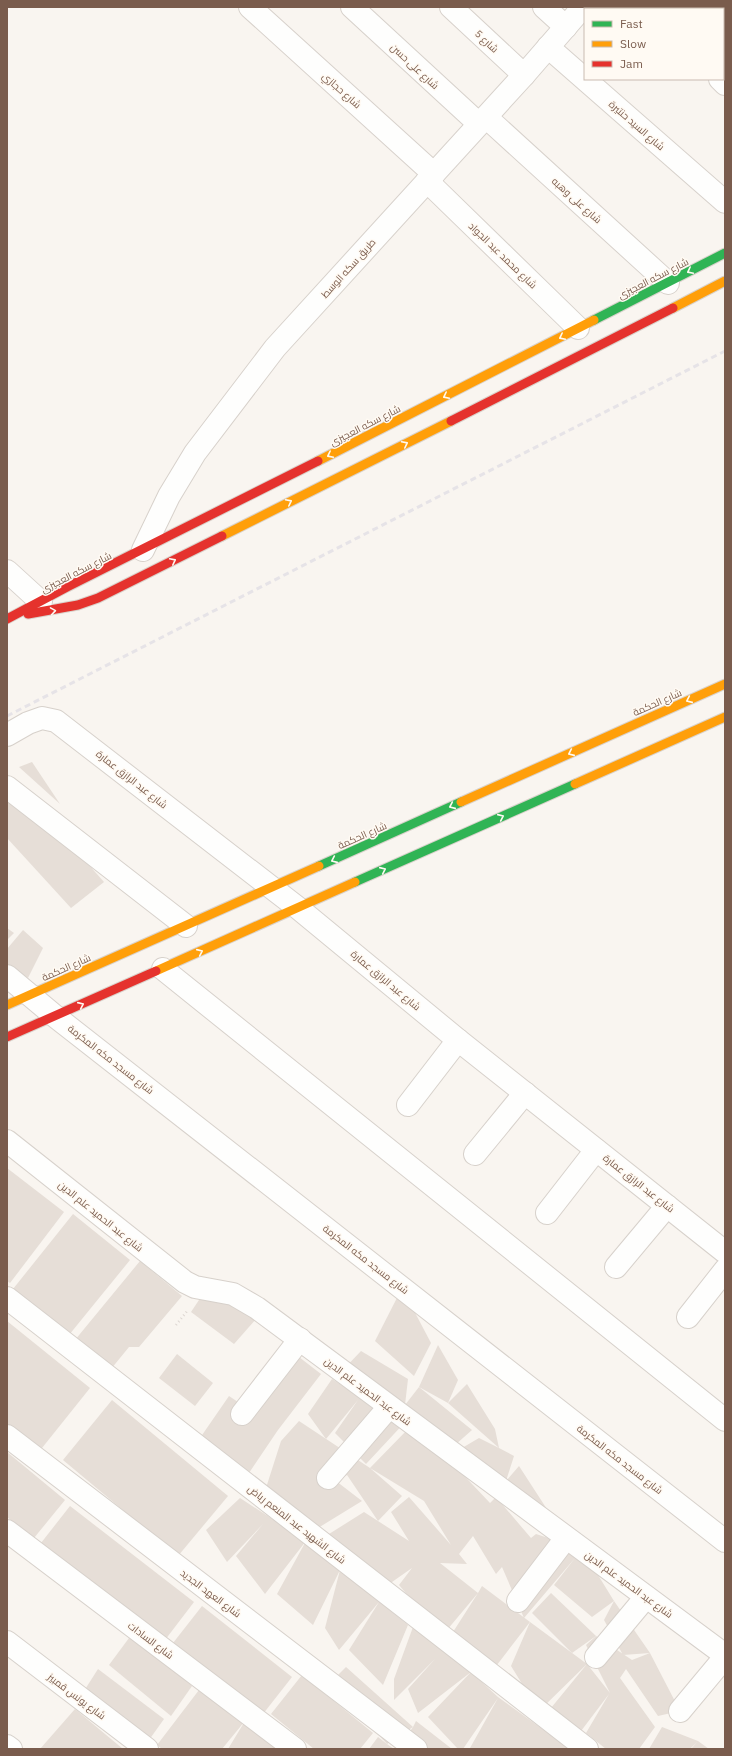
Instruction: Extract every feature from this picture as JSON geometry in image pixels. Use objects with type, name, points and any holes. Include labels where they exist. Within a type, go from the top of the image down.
[{"type":"main road","name":"شارع سكه العجيزى","points":[[11,618],[67,587],[143,550],[725,254]]},
{"type":"main road","name":"شارع سكه العجيزى","points":[[11,618],[78,605],[98,598],[587,353],[725,281]]},
{"type":"main road","name":"شارع الحكمة","points":[[7,1005],[725,684]]},
{"type":"main road","points":[[7,1038],[725,717]]},
{"type":"street","name":"شارع حجازي","points":[[250,7],[430,177]]},
{"type":"street","name":"شارع على حسن","points":[[352,7],[482,120]]},
{"type":"street","name":"شارع 5","points":[[451,7],[524,75]]},
{"type":"street","points":[[544,7],[566,27]]},
{"type":"street","name":"طريق سكه الوسط","points":[[143,550],[169,496],[195,453],[275,348],[524,75],[583,7]]},
{"type":"street","name":"شارع السيد حنتيرة","points":[[548,47],[584,79]]},
{"type":"street","name":"شارع السيد حنتيرة","points":[[586,80],[725,202]]},
{"type":"street","name":"شارع على وهبه","points":[[482,120],[668,283]]},
{"type":"street","name":"شارع محمد عبد الجواد","points":[[430,177],[578,328]]},
{"type":"street","points":[[7,571],[41,602]]},
{"type":"street","name":"شارع عبد الرازق عمارة","points":[[7,734],[42,718],[56,720],[272,887],[458,1040],[725,1252]]},
{"type":"street","points":[[7,787],[186,926]]},
{"type":"street","points":[[163,969],[725,1420]]},
{"type":"street","name":"شارع مسجد مكه المكرمة","points":[[7,976],[725,1541]]},
{"type":"street","points":[[408,1105],[458,1040]]},
{"type":"street","points":[[475,1154],[525,1093]]},
{"type":"street","name":"شارع عبد الحميد علم الدين","points":[[7,1141],[184,1282],[195,1287],[233,1294],[257,1308],[725,1656]]},
{"type":"street","points":[[547,1213],[596,1150]]},
{"type":"street","points":[[616,1267],[667,1206]]},
{"type":"street","points":[[688,1317],[725,1270]]},
{"type":"street","name":"شارع الشهيد عبد المنعم رياض","points":[[7,1298],[587,1749]]},
{"type":"street","points":[[242,1414],[300,1339]]},
{"type":"street","points":[[328,1478],[389,1407]]},
{"type":"street","name":"شارع العهد الجديد","points":[[7,1436],[416,1749]]},
{"type":"street","name":"شارع السادات","points":[[7,1531],[295,1749]]},
{"type":"street","points":[[518,1601],[566,1538]]},
{"type":"street","points":[[596,1656],[646,1597]]},
{"type":"street","name":"شارع يونس قمبيز","points":[[7,1642],[147,1749]]},
{"type":"street","points":[[680,1711],[725,1656]]},
{"type":"street","points":[[7,1746],[11,1749]]},
{"type":"building","points":[[32,762],[60,804],[19,767]]},
{"type":"building","points":[[11,777],[104,882],[71,908],[7,838],[7,779]]},
{"type":"building","points":[[7,928],[14,933],[7,940]]},
{"type":"building","points":[[23,930],[43,948],[28,978],[7,966],[7,949]]},
{"type":"building","points":[[7,1168],[64,1212],[10,1283],[7,1281]]},
{"type":"building","points":[[73,1214],[130,1260],[69,1335],[13,1289]]},
{"type":"building","points":[[140,1261],[182,1296],[139,1347],[129,1347],[111,1369],[75,1340]]},
{"type":"building","points":[[402,1288],[431,1343],[414,1376],[375,1341]]},
{"type":"building","points":[[201,1297],[230,1301],[256,1319],[234,1344],[191,1312]]},
{"type":"building","points":[[7,1321],[90,1388],[38,1453],[7,1428]]},
{"type":"building","points":[[438,1345],[458,1380],[448,1403],[419,1387]]},
{"type":"building","points":[[361,1351],[408,1379],[405,1405],[419,1387],[472,1430],[455,1445],[342,1371]]},
{"type":"building","points":[[177,1354],[213,1383],[195,1406],[159,1378]]},
{"type":"building","points":[[299,1357],[321,1374],[278,1430],[249,1473],[200,1438],[229,1396],[256,1414]]},
{"type":"building","points":[[332,1379],[360,1397],[407,1420],[366,1464],[335,1433],[358,1400],[326,1439],[308,1414]]},
{"type":"building","points":[[467,1384],[495,1429],[499,1448],[448,1403]]},
{"type":"building","points":[[112,1400],[228,1496],[178,1556],[63,1460]]},
{"type":"building","points":[[299,1421],[370,1468],[402,1496],[378,1521],[347,1475],[336,1481],[362,1501],[318,1528],[265,1491],[281,1441]]},
{"type":"building","points":[[407,1430],[455,1466],[490,1503],[496,1497],[531,1538],[536,1534],[582,1549],[614,1601],[592,1617],[554,1585],[575,1558],[524,1618],[530,1622],[490,1674],[453,1632],[478,1593],[442,1636],[399,1585],[412,1568],[382,1589],[329,1534],[364,1512],[409,1541],[391,1512],[409,1497],[451,1545],[424,1501],[370,1468]],"holes":[[[473,1536],[496,1574],[502,1567],[524,1617],[482,1586],[478,1593],[440,1563],[467,1564],[459,1554]]]},
{"type":"building","points":[[479,1438],[514,1456],[506,1481],[519,1466],[554,1520],[462,1448]]},
{"type":"building","points":[[7,1452],[65,1500],[34,1538],[7,1517]]},
{"type":"building","points":[[240,1498],[306,1541],[265,1594],[236,1556],[263,1524],[227,1562],[206,1530]]},
{"type":"building","points":[[70,1506],[194,1602],[165,1640],[41,1543]]},
{"type":"building","points":[[306,1541],[340,1570],[313,1625],[277,1594]]},
{"type":"building","points":[[340,1570],[408,1625],[383,1685],[349,1650],[379,1602],[339,1650],[325,1628]]},
{"type":"building","points":[[551,1593],[596,1636],[572,1653],[532,1613]]},
{"type":"building","points":[[614,1601],[650,1653],[680,1711],[658,1716],[626,1669],[620,1678],[655,1727],[639,1749],[606,1749],[586,1733],[609,1694],[575,1739],[551,1708],[587,1664],[610,1693],[586,1645],[596,1636],[622,1653],[604,1620]],"holes":[[[650,1653],[632,1660],[624,1655]]]},
{"type":"building","points":[[202,1606],[292,1677],[263,1714],[173,1643]]},
{"type":"building","points":[[530,1622],[587,1664],[539,1711],[511,1666]]},
{"type":"building","points":[[413,1627],[443,1651],[451,1643],[471,1672],[418,1713],[408,1689],[435,1659],[394,1700],[394,1679]]},
{"type":"building","points":[[132,1634],[192,1686],[171,1716],[109,1665]]},
{"type":"building","points":[[346,1667],[413,1727],[387,1744],[330,1683]]},
{"type":"building","points":[[98,1669],[164,1719],[149,1740],[84,1691]]},
{"type":"building","points":[[471,1672],[498,1697],[570,1749],[471,1749],[470,1748],[498,1698],[463,1749],[458,1749],[428,1717]]},
{"type":"building","points":[[302,1675],[373,1733],[360,1749],[314,1749],[271,1714]]},
{"type":"building","points":[[199,1690],[245,1721],[222,1749],[162,1749],[157,1745]]},
{"type":"building","points":[[75,1709],[123,1749],[40,1749]]},
{"type":"building","points":[[245,1721],[282,1749],[228,1749]]},
{"type":"building","points":[[416,1721],[452,1749],[403,1749],[400,1746]]},
{"type":"building","points":[[662,1727],[698,1741],[709,1749],[691,1749],[697,1742],[690,1749],[649,1749]]},
{"type":"building","points":[[378,1737],[387,1744],[394,1749],[369,1749]]},
{"type":"railway","points":[[7,716],[725,351]]},
{"type":"traffic: fast","points":[[594,320],[725,253]]},
{"type":"traffic: fast","points":[[355,882],[575,784]]},
{"type":"traffic: fast","points":[[319,866],[461,802]]},
{"type":"traffic: slow","points":[[673,308],[725,281]]},
{"type":"traffic: slow","points":[[318,461],[594,320]]},
{"type":"traffic: slow","points":[[222,536],[451,421]]},
{"type":"traffic: slow","points":[[461,802],[725,684]]},
{"type":"traffic: slow","points":[[575,784],[725,717]]},
{"type":"traffic: slow","points":[[7,1005],[319,866]]},
{"type":"traffic: slow","points":[[156,971],[355,882]]},
{"type":"traffic: jam","points":[[451,421],[673,308]]},
{"type":"traffic: jam","points":[[7,619],[67,587],[318,461]]},
{"type":"traffic: jam","points":[[28,614],[78,605],[98,598],[222,536]]},
{"type":"traffic: jam","points":[[7,1037],[156,971]]}]
